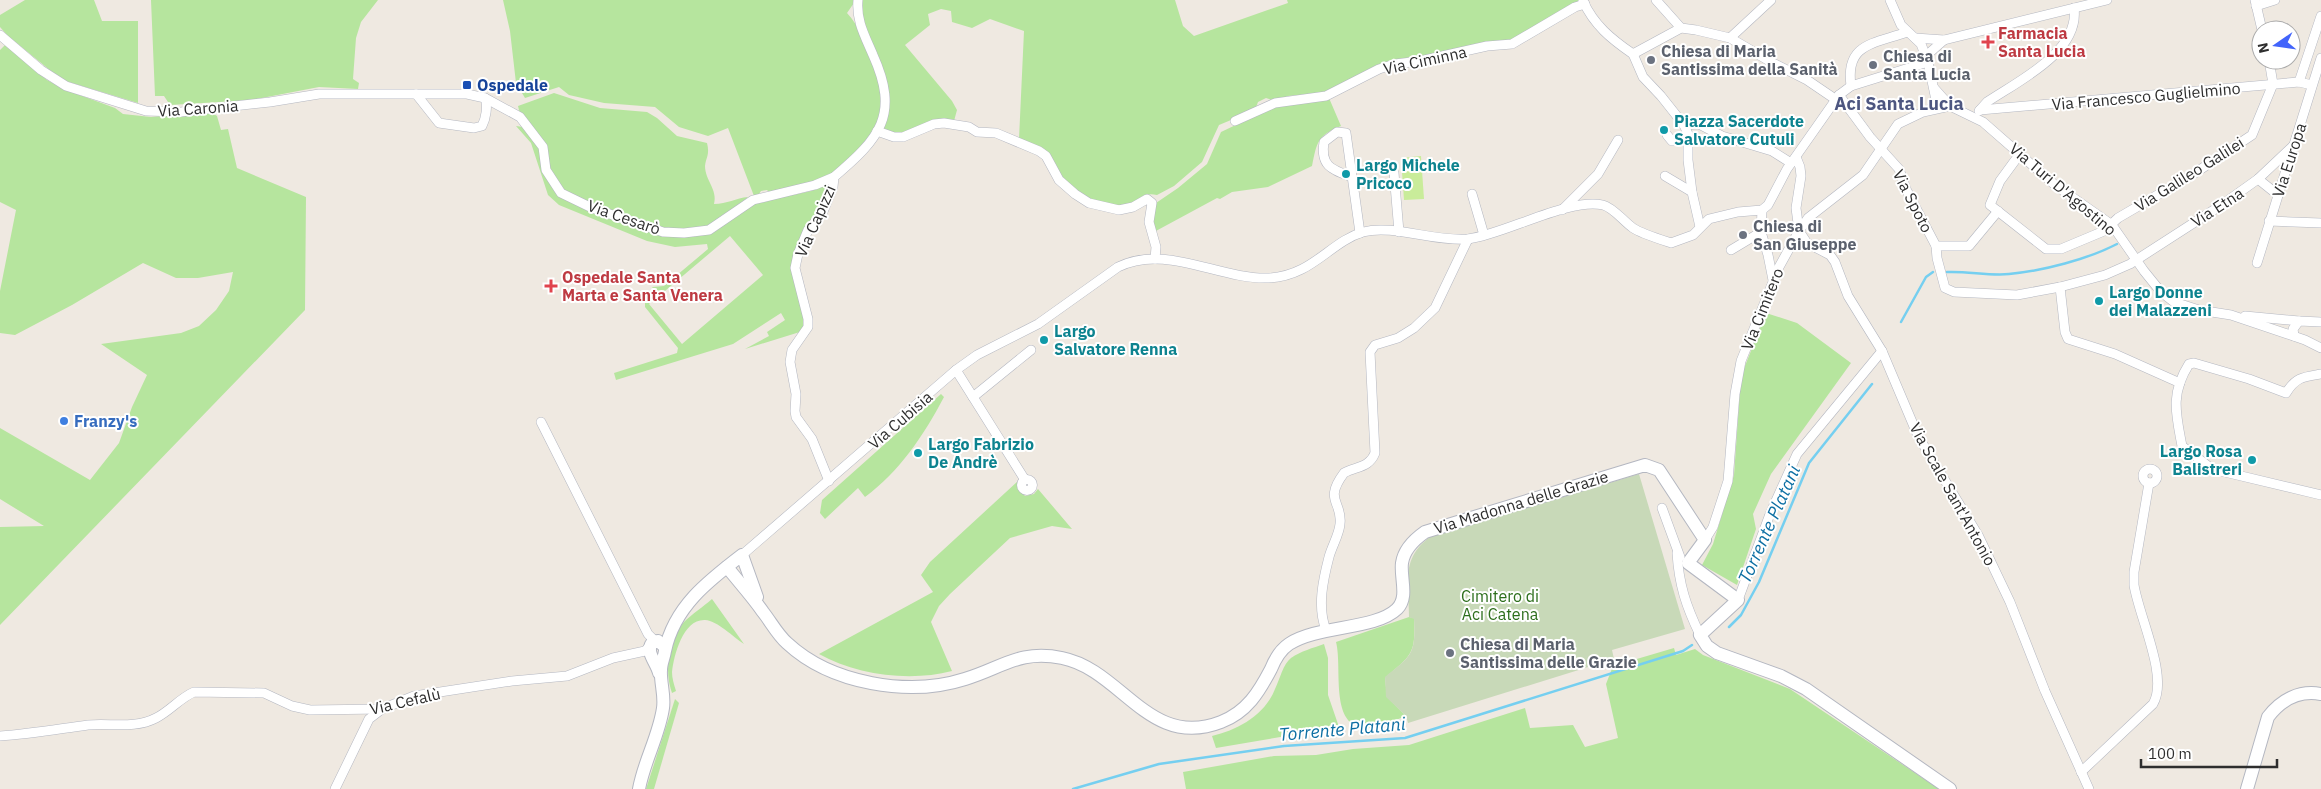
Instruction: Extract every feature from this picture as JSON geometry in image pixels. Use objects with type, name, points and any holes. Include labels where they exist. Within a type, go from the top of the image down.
[{"type":"street","name":"Via Capizzi","points":[[829,481],[812,439],[796,417],[796,394],[790,362],[792,350],[808,327],[802,292],[795,268],[798,254],[808,230],[822,214],[833,187],[834,177],[860,155],[878,131],[883,120],[886,104],[882,78],[858,22],[858,0]]},
{"type":"street","points":[[1633,54],[1681,28],[1656,0]]},
{"type":"street","points":[[1730,38],[1771,0]]},
{"type":"street","points":[[1890,0],[1896,18],[1907,32],[1915,38],[1927,59],[1936,100],[1930,110]]},
{"type":"street","points":[[1915,38],[1944,40],[2092,2],[2107,0]]},
{"type":"street","points":[[2260,20],[2256,3],[2275,0]]},
{"type":"street","points":[[1584,2],[1590,16],[1602,31],[1633,54],[1642,77],[1661,96],[1684,125],[1688,140],[1692,192],[1700,227]]},
{"type":"street","name":"Via Ciminna","points":[[1235,121],[1275,103],[1326,96],[1379,69],[1395,64],[1448,56],[1487,46],[1512,44],[1584,2]]},
{"type":"street","points":[[1977,113],[1987,102],[2055,55],[2071,33],[2075,15],[2074,8]]},
{"type":"street","points":[[2299,82],[2321,16]]},
{"type":"street","name":"Via Spoto","points":[[1681,28],[1730,38],[1837,97],[1899,169],[1906,189],[1936,246],[1969,246],[1998,211]]},
{"type":"street","points":[[1851,86],[1851,65],[1854,56],[1860,49],[1907,32]]},
{"type":"street","name":"Via Caronia","points":[[0,35],[41,70],[66,86],[146,111],[181,112],[270,102],[319,94],[467,94],[485,98]]},
{"type":"street","points":[[1352,177],[1332,170],[1325,162],[1322,152],[1324,142],[1337,132],[1346,133],[1360,233],[1374,230],[1426,237],[1468,239],[1562,210],[1602,205],[1609,208],[1633,228],[1671,243],[1692,235],[1710,219],[1762,210],[1768,205],[1793,160],[1837,97],[1851,86],[1927,59],[1944,40]]},
{"type":"street","name":"Via Europa","points":[[2257,263],[2312,85],[2318,75],[2321,58]]},
{"type":"street","points":[[2271,70],[2273,84]]},
{"type":"street","points":[[2299,82],[2318,75]]},
{"type":"street","name":"Via Francesco Guglielmino","points":[[1977,113],[2273,84],[2299,82],[2312,85]]},
{"type":"street","name":"Via Galileo Galilei","points":[[1998,211],[2046,249],[2061,249],[2112,225],[2118,218],[2195,173],[2252,135],[2273,84]]},
{"type":"street","name":"Via Turi D'Agostino","points":[[1934,88],[1950,106],[1977,113],[2018,155],[2055,185],[2112,225],[2135,260],[2161,292],[2174,302],[2200,310],[2231,315],[2294,336],[2321,348]]},
{"type":"street","points":[[416,94],[438,123],[474,128],[482,126],[484,123],[487,104],[485,98]]},
{"type":"street","name":"Via Cesarò","points":[[485,98],[520,117],[542,147],[546,170],[561,193],[592,208],[663,232],[684,233],[709,230],[753,200],[815,185],[834,177]]},
{"type":"street","name":"Via Cimitero","points":[[1688,563],[1714,527],[1728,481],[1737,375],[1773,281],[1799,231],[1808,218],[1863,175],[1898,124],[1930,110],[1950,106]]},
{"type":"street","points":[[878,131],[894,137],[903,137],[921,129],[944,123],[969,127],[977,132],[996,133],[1039,151],[1046,156],[1059,180],[1089,203],[1119,210],[1133,207],[1147,199],[1152,203],[1149,222],[1156,247],[1155,258]]},
{"type":"street","points":[[1684,125],[1699,124],[1722,136],[1772,151],[1793,160],[1800,166],[1801,176],[1796,208],[1799,231]]},
{"type":"street","points":[[1668,135],[1672,141],[1688,140]]},
{"type":"street","points":[[1562,210],[1598,174],[1618,140]]},
{"type":"street","name":"Via Etna","points":[[1936,246],[1942,281],[1945,288],[1954,292],[2003,296],[2060,287],[2105,275],[2135,260],[2258,179],[2293,146]]},
{"type":"street","points":[[1998,211],[1990,205],[2000,181],[2018,155]]},
{"type":"street","points":[[2279,160],[2286,168]]},
{"type":"street","points":[[1394,173],[1399,232]]},
{"type":"street","points":[[1665,176],[1692,192]]},
{"type":"street","points":[[2258,179],[2278,195]]},
{"type":"street","points":[[1472,194],[1484,235]]},
{"type":"street","points":[[1762,210],[1760,232],[1768,255],[1773,281]]},
{"type":"street","points":[[2270,221],[2321,223]]},
{"type":"street","name":"Via Scale Sant'Antonio","points":[[1799,231],[1807,243],[1830,255],[1835,262],[1848,296],[1882,351],[1918,436],[1978,535],[2010,602],[2045,691],[2089,789]]},
{"type":"street","points":[[1731,250],[1760,232]]},
{"type":"street","name":"Via Cubisia","points":[[653,648],[674,624],[688,602],[709,580],[742,555],[956,370],[977,355],[1038,324],[1118,267],[1130,261],[1155,258],[1257,277],[1274,277],[1305,268],[1360,233]]},
{"type":"street","points":[[1326,630],[1321,612],[1323,587],[1329,557],[1340,526],[1334,496],[1336,487],[1344,473],[1372,462],[1376,453],[1370,352],[1375,345],[1398,338],[1414,328],[1435,308],[1468,239]]},
{"type":"street","points":[[2060,287],[2065,332],[2068,339],[2116,354],[2180,383]]},
{"type":"street","points":[[2231,315],[2321,322]]},
{"type":"street","points":[[2294,336],[2293,330],[2299,320]]},
{"type":"street","points":[[973,397],[1031,350]]},
{"type":"street","points":[[1700,635],[1738,600],[1770,514],[1797,454],[1882,351]]},
{"type":"street","points":[[2321,374],[2301,378],[2293,382],[2286,393],[2249,379],[2194,363],[2190,364],[2180,383],[2175,400],[2182,446],[2212,469],[2321,495]]},
{"type":"street","points":[[956,370],[1025,480]]},
{"type":"street","points":[[541,422],[653,648],[661,680],[663,706],[642,776],[640,789]]},
{"type":"street","name":"Via Madonna delle Grazie","points":[[764,613],[786,642],[812,663],[825,669],[886,687],[910,688],[964,680],[1020,657],[1048,655],[1088,667],[1156,720],[1178,726],[1193,727],[1220,723],[1240,712],[1257,694],[1280,652],[1289,644],[1326,630],[1384,617],[1399,608],[1403,600],[1402,563],[1405,553],[1415,540],[1425,532],[1645,465],[1659,470],[1705,540]]},
{"type":"street","points":[[2081,772],[2153,704],[2156,698],[2159,682],[2158,671],[2134,585],[2134,572],[2149,483]]},
{"type":"street","points":[[1662,508],[1677,553],[1681,559],[1738,600]]},
{"type":"street","points":[[1677,553],[1678,578],[1688,609],[1707,646],[1717,653],[1781,676],[1806,689],[1950,789]]},
{"type":"street","points":[[742,555],[751,583],[764,613]]},
{"type":"street","points":[[727,567],[764,613]]},
{"type":"street","name":"Via Cefalù","points":[[0,736],[35,734],[90,725],[140,724],[157,718],[184,696],[194,692],[264,693],[292,706],[310,710],[382,709],[414,696],[512,681],[567,676],[613,658],[653,648]]},
{"type":"street","points":[[2247,789],[2268,717],[2277,706],[2294,696],[2312,692],[2321,694]]},
{"type":"street","points":[[335,789],[369,719],[382,709]]},
{"type":"green space","points":[[25,0],[94,0],[102,21],[138,21],[138,103],[62,80],[8,36],[0,27],[0,15]]},
{"type":"green space","points":[[151,0],[378,0],[361,22],[356,38],[353,79],[359,83],[358,89],[319,87],[252,100],[170,105],[164,96],[155,96]]},
{"type":"green space","points":[[503,0],[856,0],[847,13],[862,36],[882,88],[883,105],[881,117],[868,140],[858,151],[848,161],[825,177],[809,184],[770,193],[767,190],[761,191],[754,196],[728,128],[708,136],[679,127],[655,107],[604,103],[569,95],[559,87],[525,98],[516,83],[510,31]]},
{"type":"green space","points":[[862,0],[1175,0],[1183,26],[1194,36],[1288,3],[1287,0],[1580,0],[1517,40],[1415,60],[1411,57],[1401,59],[1323,93],[1288,96],[1275,101],[1266,98],[1258,102],[1255,110],[1219,125],[1202,162],[1174,186],[1157,195],[1145,195],[1132,205],[1123,207],[1099,203],[1077,191],[1064,181],[1050,162],[1019,139],[1024,31],[990,19],[972,28],[952,22],[951,11],[941,9],[928,14],[930,25],[905,45],[952,101],[957,110],[954,121],[897,134],[884,129],[888,105],[862,24]]},
{"type":"green space","points":[[5,45],[47,80],[66,90],[115,108],[123,114],[151,117],[211,112],[217,116],[221,130],[228,129],[237,168],[306,197],[305,310],[0,625],[0,527],[44,526],[0,499],[0,428],[90,480],[119,443],[132,407],[147,375],[101,344],[181,333],[199,326],[216,310],[229,291],[233,272],[198,278],[176,278],[143,263],[72,305],[15,335],[0,333],[0,291],[16,210],[0,202],[0,50]]},
{"type":"green space","points":[[554,93],[600,108],[647,112],[657,118],[677,136],[707,143],[708,156],[705,166],[714,194],[714,204],[748,197],[728,215],[711,226],[684,230],[663,228],[642,222],[570,194],[564,190],[553,175],[520,114],[518,106]]},
{"type":"green space","points":[[1329,98],[1341,126],[1327,133],[1319,141],[1312,166],[1268,187],[1232,192],[1220,199],[1217,198],[1154,232],[1152,224],[1156,203],[1207,164],[1221,132],[1278,105]]},
{"type":"green space","points":[[516,126],[523,127],[535,141],[558,194],[639,228],[700,235],[747,205],[811,191],[829,184],[830,189],[820,212],[795,255],[805,320],[803,331],[745,349],[769,336],[767,332],[785,320],[781,313],[733,344],[616,380],[614,373],[677,353],[678,348],[645,307],[645,295],[648,293],[653,300],[649,304],[682,344],[763,275],[730,236],[659,296],[652,287],[664,286],[708,249],[707,244],[675,247],[647,241],[559,205],[548,195],[531,143]]},
{"type":"green space","points":[[1421,156],[1424,199],[1404,200],[1401,158]]},
{"type":"green space","points":[[1766,313],[1797,323],[1851,363],[1771,474],[1753,514],[1756,529],[1737,585],[1702,565],[1713,544],[1734,475],[1741,376]]},
{"type":"green space","points":[[941,394],[944,397],[928,425],[910,452],[889,476],[865,497],[858,488],[825,519],[820,513],[822,500]]},
{"type":"green space","name":"Cimitero di Aci Catena","points":[[1639,474],[1685,629],[1612,650],[1614,659],[1408,723],[1406,716],[1386,697],[1385,677],[1406,659],[1413,648],[1414,619],[1409,617],[1408,573],[1410,563],[1420,545],[1430,537]]},
{"type":"green space","points":[[1018,481],[1019,489],[1025,496],[1034,494],[1038,489],[1072,529],[1052,526],[1010,538],[939,606],[931,622],[952,671],[919,676],[866,672],[819,654],[933,592],[921,575],[930,562]]},
{"type":"green space","points":[[712,599],[744,644],[710,621],[697,621],[691,625],[681,639],[675,657],[672,672],[676,691],[672,693],[668,666],[674,638],[684,622]]},
{"type":"green space","points":[[1409,617],[1414,618],[1413,647],[1406,659],[1385,678],[1387,697],[1406,716],[1373,728],[1356,726],[1348,719],[1342,709],[1336,642]]},
{"type":"green space","points":[[1324,644],[1328,658],[1328,695],[1339,727],[1216,748],[1212,736],[1231,730],[1250,720],[1265,706],[1291,658]]},
{"type":"green space","points":[[1674,648],[1676,655],[1695,649],[1703,655],[1790,689],[1939,789],[1186,789],[1183,772],[1274,756],[1316,755],[1353,749],[1409,745],[1525,708],[1530,728],[1573,725],[1585,747],[1618,738],[1606,684],[1613,666]]},
{"type":"green space","points":[[675,699],[679,703],[654,789],[646,789]]},
{"type":"waterway","name":"Torrente Platani","points":[[1947,272],[1986,274],[2022,272],[2079,259],[2117,244]]},
{"type":"waterway","name":"Torrente Platani","points":[[1901,322],[1926,277],[1933,272]]},
{"type":"waterway","name":"Torrente Platani","points":[[1729,627],[1741,615],[1759,582],[1809,463],[1872,384]]},
{"type":"waterway","name":"Torrente Platani","points":[[1073,789],[1159,764],[1284,746],[1405,738],[1683,651],[1692,645]]},
{"type":"place","name":"Farmacia Santa Lucia","points":[[1988,42]]},
{"type":"place","name":"Chiesa di Maria Santissima della Sanità","points":[[1651,60]]},
{"type":"place","name":"Chiesa di Santa Lucia","points":[[1873,65]]},
{"type":"place","name":"Ospedale","points":[[467,85]]},
{"type":"place","name":"Piazza Sacerdote Salvatore Cutuli","points":[[1664,130]]},
{"type":"place","name":"Largo Michele Pricoco","points":[[1346,174]]},
{"type":"place","name":"Chiesa di San Giuseppe","points":[[1743,235]]},
{"type":"place","name":"Ospedale Santa Marta e Santa Venera","points":[[551,286]]},
{"type":"place","name":"Largo Donne dei Malazzeni","points":[[2099,301]]},
{"type":"place","name":"Largo Salvatore Renna","points":[[1044,340]]},
{"type":"place","name":"Franzy's","points":[[64,421]]},
{"type":"place","name":"Largo Fabrizio De Andrè","points":[[918,453]]},
{"type":"place","name":"Largo Rosa Balistreri","points":[[2252,460]]},
{"type":"place","name":"Chiesa di Maria Santissima delle Grazie","points":[[1450,653]]},
{"type":"district","name":"Aci Santa Lucia","points":[[1899,103]]}]
